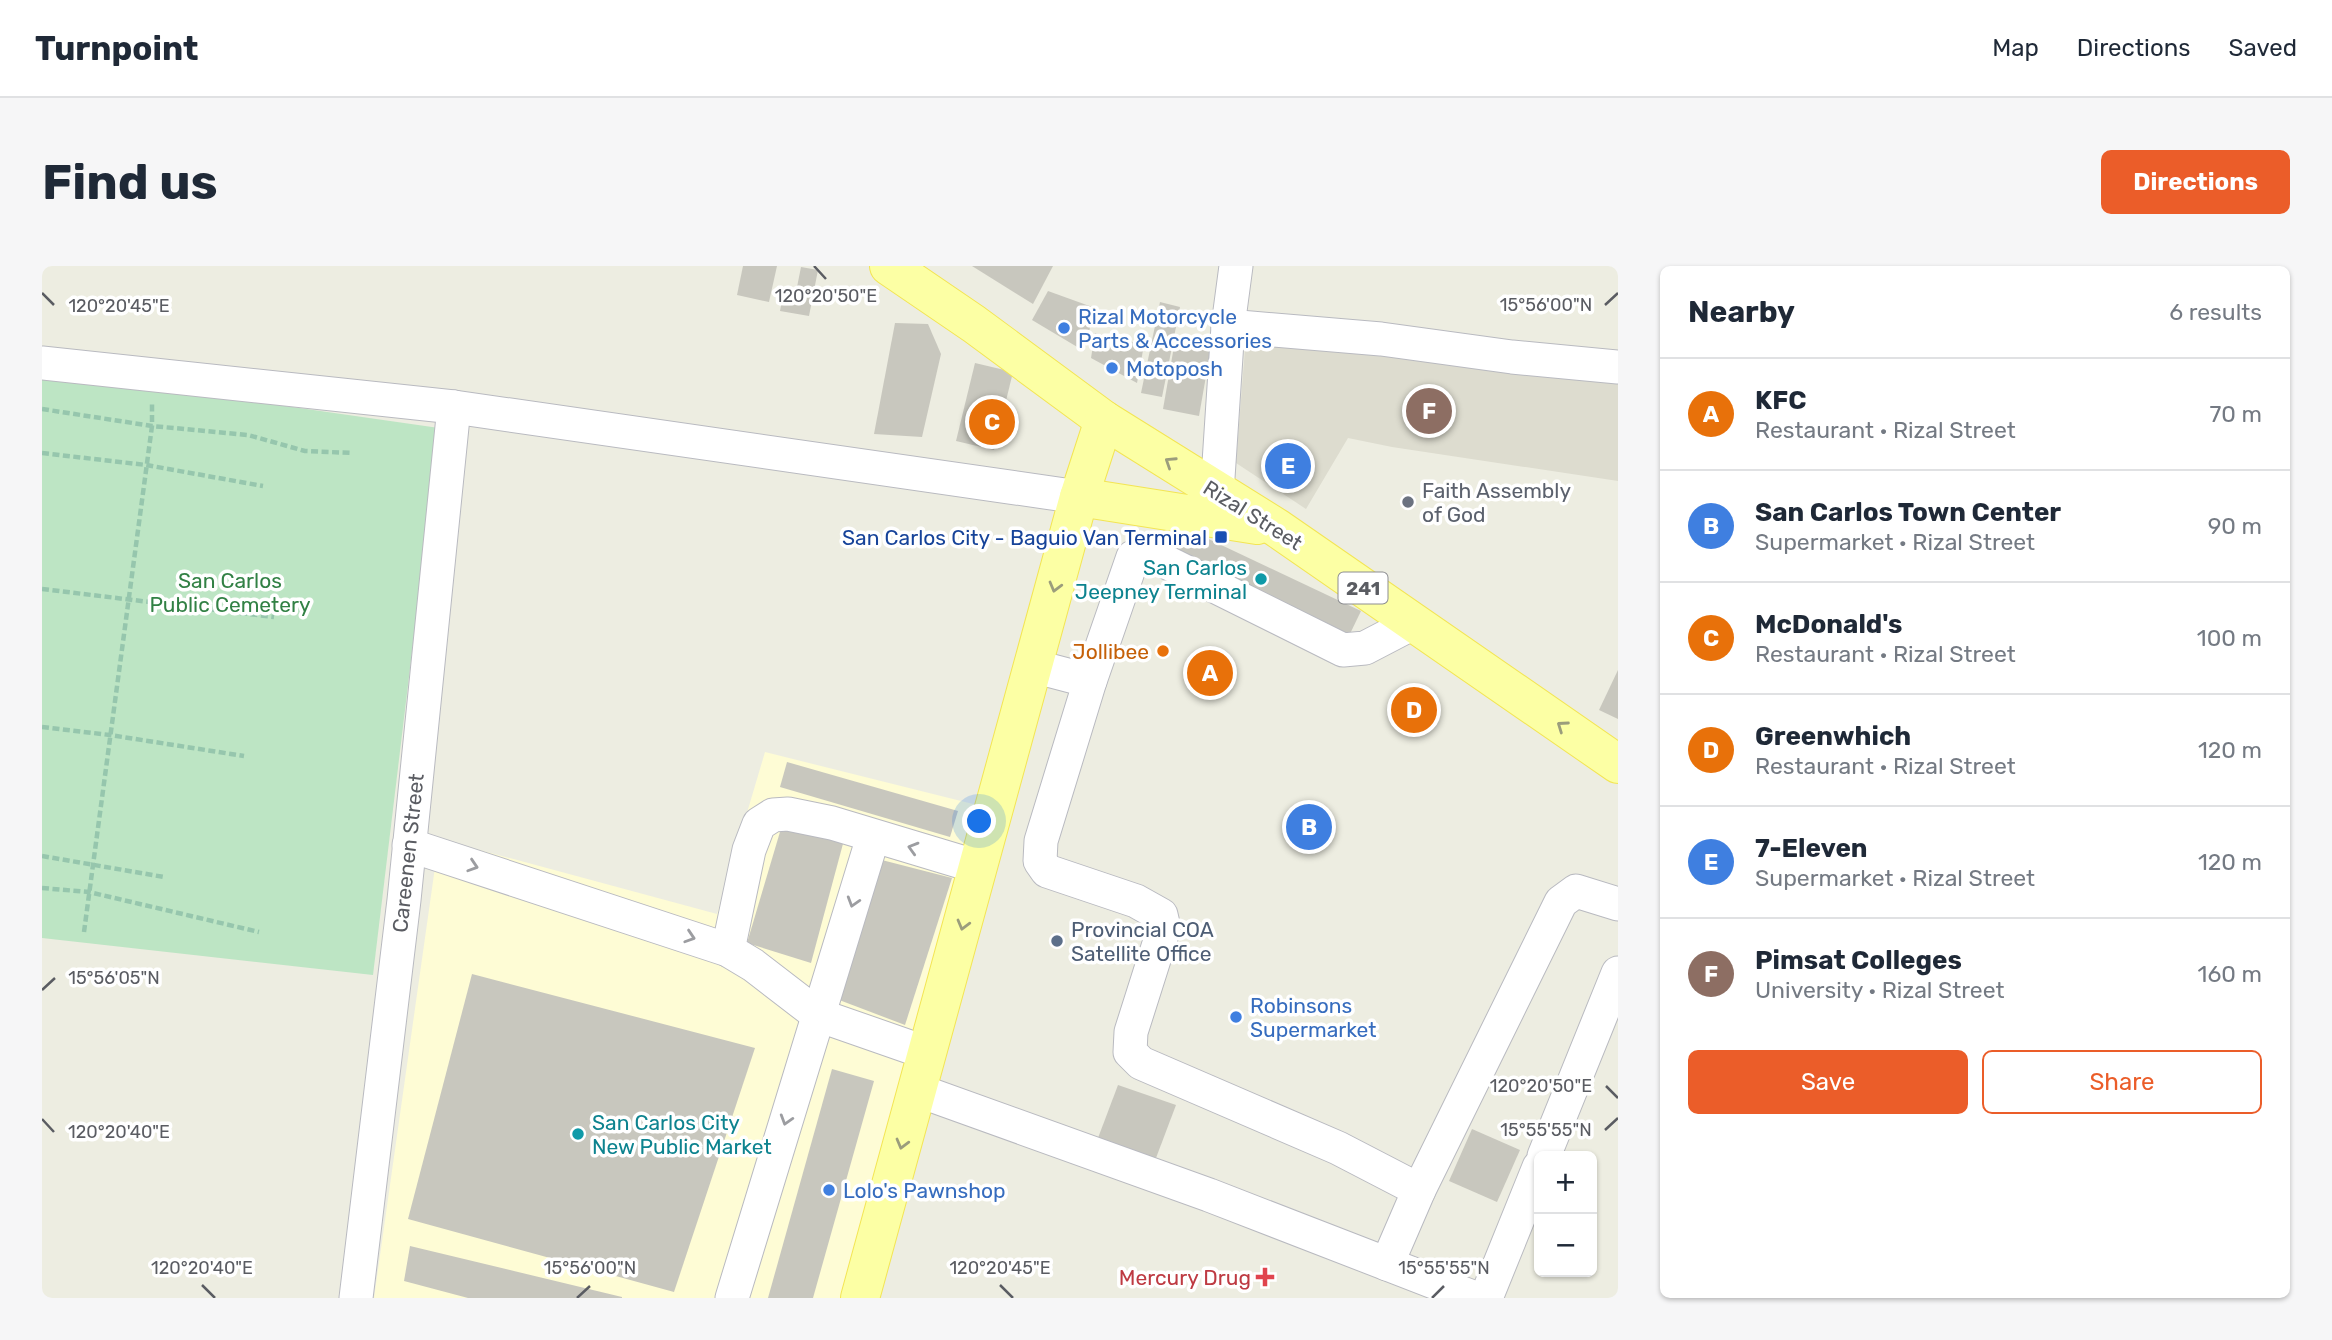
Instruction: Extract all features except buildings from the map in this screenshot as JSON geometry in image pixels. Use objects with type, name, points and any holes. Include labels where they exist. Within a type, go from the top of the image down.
[{"type":"main road","name":"Rizal Street","points":[[889,266],[974,324],[1104,420],[1277,528],[1618,764]]},
{"type":"main road","points":[[860,1298],[1079,497],[1104,420]]},
{"type":"main road","points":[[1079,497],[1277,528]]},
{"type":"street","points":[[1217,493],[1228,326],[1236,266]]},
{"type":"street","points":[[1228,326],[1381,339],[1618,368]]},
{"type":"street","points":[[42,363],[454,408],[1079,497]]},
{"type":"street","name":"Careenen Street","points":[[356,1298],[409,845],[454,408]]},
{"type":"street","points":[[1413,622],[1365,648],[1343,650],[1146,552],[1133,557],[1090,681],[1041,841],[1040,861],[1047,870],[1136,901],[1161,915],[1164,928],[1131,1032],[1130,1052],[1141,1063],[1338,1148],[1419,1190]]},
{"type":"street","points":[[1033,666],[1090,681]]},
{"type":"street","points":[[728,950],[749,850],[759,824],[774,816],[788,814],[832,823],[978,867]]},
{"type":"street","points":[[732,1298],[873,837]]},
{"type":"street","points":[[409,845],[728,950],[753,965],[818,1015],[927,1053]]},
{"type":"street","points":[[1387,1264],[1419,1190],[1561,902],[1576,891],[1618,904]]},
{"type":"street","points":[[1546,1151],[1618,973]]},
{"type":"street","points":[[917,1090],[1209,1195],[1475,1298]]},
{"type":"street","points":[[1486,1298],[1534,1179]]},
{"type":"path","points":[[84,932],[152,426],[152,376]]},
{"type":"path","points":[[42,409],[152,426],[248,435],[305,451],[353,453]]},
{"type":"path","points":[[42,453],[146,466],[263,486]]},
{"type":"path","points":[[42,589],[274,617]]},
{"type":"path","points":[[42,727],[244,756]]},
{"type":"path","points":[[42,856],[164,877]]},
{"type":"path","points":[[42,888],[89,892],[259,932]]},
{"type":"shaded area","points":[[1246,336],[1371,347],[1618,384],[1618,481],[1348,438],[1306,509],[1236,463]]},
{"type":"shaded area","points":[[765,752],[981,806],[846,1298],[374,1298],[439,839],[717,914]]},
{"type":"green space","name":"San Carlos Public Cemetery","points":[[42,371],[439,428],[373,975],[42,938]]},
{"type":"place","name":"Rizal Motorcycle Parts & Accessories","points":[[1064,328]]},
{"type":"place","name":"Motoposh","points":[[1112,368]]},
{"type":"place","name":"Pimsat Colleges","points":[[1429,411]]},
{"type":"place","name":"McDonald's","points":[[992,422]]},
{"type":"place","name":"7-Eleven","points":[[1288,466]]},
{"type":"place","name":"Faith Assembly of God","points":[[1408,502]]},
{"type":"place","name":"San Carlos City - Baguio Van Terminal","points":[[1221,537]]},
{"type":"place","name":"San Carlos Jeepney Terminal","points":[[1261,579]]},
{"type":"place","name":"Jollibee","points":[[1163,651]]},
{"type":"place","name":"KFC","points":[[1210,673]]},
{"type":"place","name":"Greenwhich","points":[[1414,710]]},
{"type":"place","name":"San Carlos Town Center","points":[[1309,827]]},
{"type":"place","name":"Provincial COA Satellite Office","points":[[1057,941]]},
{"type":"place","name":"Robinsons Supermarket","points":[[1236,1017]]},
{"type":"place","name":"San Carlos City New Public Market","points":[[578,1134]]},
{"type":"place","name":"Lolo's Pawnshop","points":[[829,1190]]},
{"type":"place","name":"Mercury Drug","points":[[1265,1277]]}]
